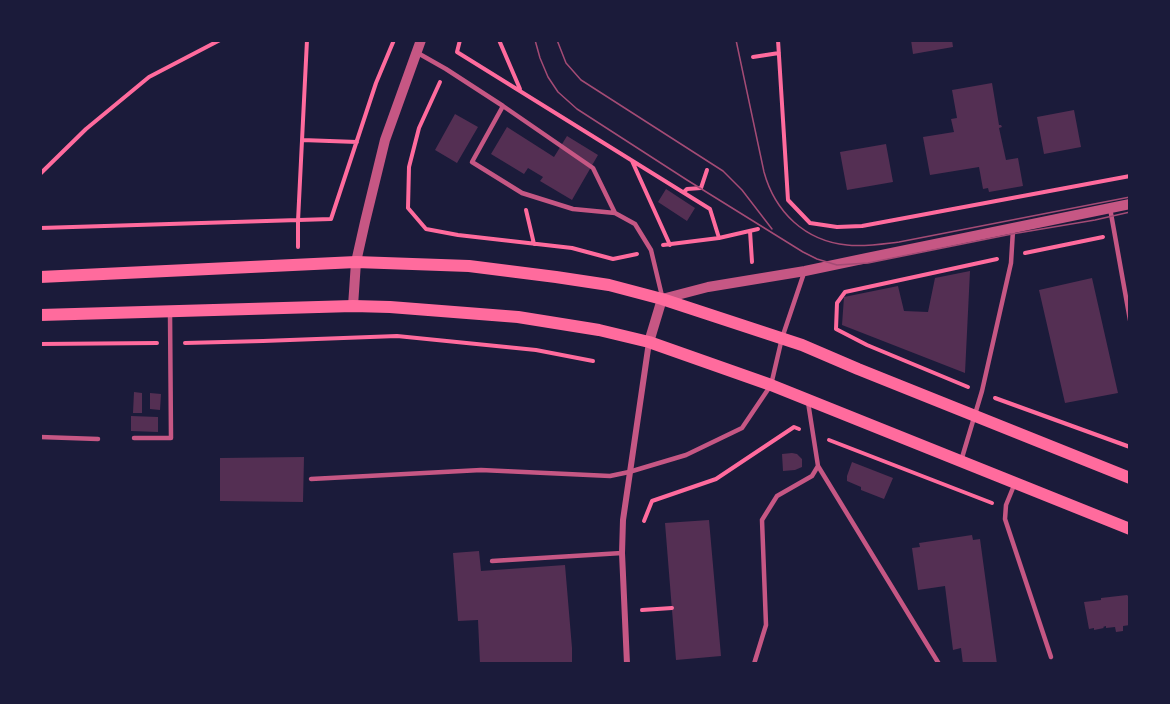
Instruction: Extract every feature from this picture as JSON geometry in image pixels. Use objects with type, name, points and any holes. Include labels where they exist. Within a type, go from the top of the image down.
[{"type":"main road","points":[[40,278],[356,262],[469,266],[608,285],[662,298],[782,338],[1130,478]]},
{"type":"main road","points":[[40,315],[353,306],[518,317],[599,330],[649,342],[771,384],[1130,529]]},
{"type":"street","points":[[353,306],[356,262],[364,222],[386,140],[421,40]]},
{"type":"street","points":[[627,663],[622,553],[623,520],[649,342],[662,298],[708,287],[805,272],[1130,204]]},
{"type":"lane","points":[[416,52],[447,69],[593,168],[615,213]]},
{"type":"lane","points":[[502,106],[472,162],[522,193],[573,209],[615,213],[635,224],[651,249],[662,298]]},
{"type":"lane","points":[[1110,208],[1130,320]]},
{"type":"lane","points":[[961,461],[982,391],[1013,255],[1013,228]]},
{"type":"lane","points":[[311,479],[481,470],[610,476],[686,456],[742,428],[771,384],[782,338],[805,272]]},
{"type":"lane","points":[[134,438],[171,438],[171,311]]},
{"type":"lane","points":[[808,400],[818,466],[939,663]]},
{"type":"lane","points":[[40,437],[98,439]]},
{"type":"lane","points":[[753,663],[766,625],[762,519],[777,496],[812,476],[818,466]]},
{"type":"lane","points":[[1015,482],[1006,505],[1005,519],[1051,657]]},
{"type":"lane","points":[[492,561],[622,553]]},
{"type":"path","points":[[40,174],[86,129],[149,77],[220,40]]},
{"type":"path","points":[[298,266],[307,40]]},
{"type":"path","points":[[40,228],[332,219],[376,83],[394,40]]},
{"type":"path","points":[[460,40],[457,52],[710,209],[719,238]]},
{"type":"path","points":[[499,40],[520,90]]},
{"type":"path","points":[[778,40],[788,200],[810,223],[854,226],[1130,176]]},
{"type":"path","points":[[753,57],[779,53]]},
{"type":"path","points":[[440,81],[418,128],[409,167],[408,208],[426,229],[458,235],[572,248],[613,259],[642,254]]},
{"type":"path","points":[[302,140],[357,142]]},
{"type":"path","points":[[632,160],[670,245]]},
{"type":"path","points":[[684,192],[687,189],[700,188],[707,170]]},
{"type":"path","points":[[522,193],[534,244]]},
{"type":"path","points":[[660,246],[719,238],[758,229]]},
{"type":"path","points":[[750,231],[752,262]]},
{"type":"path","points":[[867,345],[836,330],[837,303],[845,292],[1099,238]]},
{"type":"path","points":[[40,344],[274,341],[397,336],[536,350],[593,361]]},
{"type":"path","points":[[644,521],[652,501],[716,478],[794,428],[852,449]]},
{"type":"path","points":[[642,610],[672,608]]},
{"type":"building","points":[[911,40],[952,40],[953,47],[913,54]]},
{"type":"building","points":[[992,83],[999,125],[1002,127],[999,128],[1006,160],[1018,158],[1023,186],[989,192],[988,188],[983,189],[979,167],[930,175],[923,137],[954,132],[951,119],[957,118],[952,90]]},
{"type":"building","points":[[1074,110],[1081,147],[1044,154],[1037,117]]},
{"type":"building","points":[[455,114],[478,127],[457,163],[435,150]]},
{"type":"building","points":[[507,127],[554,157],[567,136],[598,155],[572,200],[540,181],[543,177],[528,168],[524,174],[491,154]]},
{"type":"building","points":[[886,144],[893,182],[847,190],[840,152]]},
{"type":"building","points":[[666,189],[695,208],[687,221],[658,202]]},
{"type":"building","points":[[970,271],[965,373],[842,325],[844,297],[898,286],[904,311],[928,312],[935,278]]},
{"type":"building","points":[[1092,278],[1118,393],[1065,403],[1039,290]]},
{"type":"building","points":[[134,392],[142,393],[142,413],[133,413]]},
{"type":"building","points":[[150,393],[161,394],[160,410],[150,409]]},
{"type":"building","points":[[131,416],[158,417],[158,432],[131,431]]},
{"type":"building","points":[[792,453],[802,459],[802,467],[783,471],[782,454]]},
{"type":"building","points":[[304,457],[303,502],[220,501],[220,458]]},
{"type":"building","points":[[852,462],[893,478],[884,499],[861,490],[861,487],[847,481]]},
{"type":"building","points":[[709,520],[721,656],[676,660],[665,523]]},
{"type":"building","points":[[972,535],[973,540],[980,539],[997,664],[963,664],[961,648],[953,650],[945,586],[918,590],[912,548],[920,547],[919,543]]},
{"type":"building","points":[[479,551],[481,571],[565,565],[572,664],[480,664],[478,620],[458,621],[453,553]]},
{"type":"building","points":[[1130,596],[1130,625],[1123,626],[1123,631],[1116,632],[1115,627],[1106,628],[1106,626],[1094,630],[1094,628],[1089,629],[1084,602]]},
{"type":"tram line","points":[[535,40],[548,77],[558,92],[577,109],[803,252],[837,265],[868,263],[1130,212]]},
{"type":"tram line","points":[[557,40],[566,63],[581,80],[723,171],[742,190],[772,229]]},
{"type":"tram line","points":[[736,40],[769,186],[784,212],[805,231],[818,238],[853,246],[899,242],[1130,197]]}]
